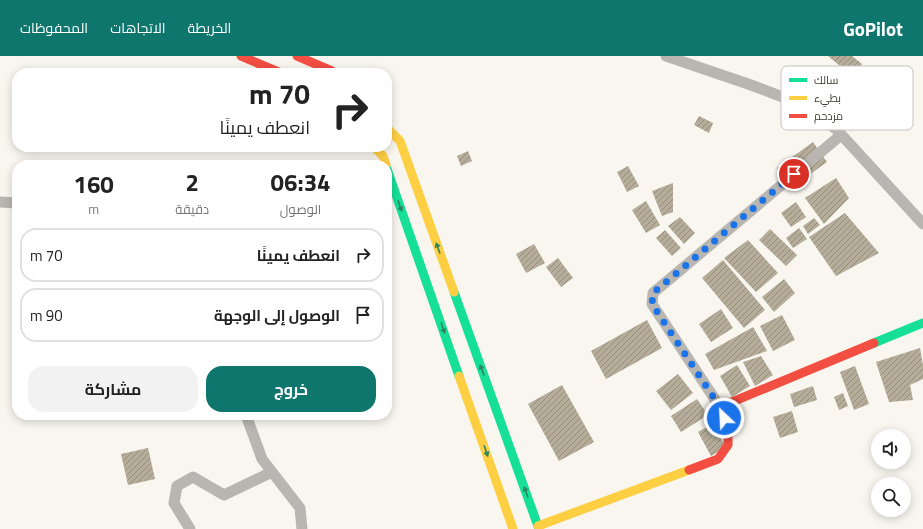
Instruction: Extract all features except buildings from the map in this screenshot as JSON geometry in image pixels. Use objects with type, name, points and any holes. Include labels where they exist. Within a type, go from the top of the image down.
[{"type":"street","points":[[241,56],[269,68]]},
{"type":"street","points":[[297,56],[325,68]]},
{"type":"street","points":[[666,56],[781,96]]},
{"type":"street","points":[[837,130],[923,224]]},
{"type":"street","points":[[392,133],[400,141],[539,527],[718,459],[728,445],[728,430],[720,407],[652,304],[653,293],[842,135]]},
{"type":"street","points":[[392,183],[513,529]]},
{"type":"street","points":[[0,202],[12,203]]},
{"type":"street","points":[[720,407],[923,323]]},
{"type":"street","points":[[248,420],[262,459],[300,508],[302,529]]},
{"type":"street","points":[[190,529],[174,503],[177,486],[193,477],[224,495],[272,472]]},
{"type":"traffic: fast","points":[[392,183],[459,376]]},
{"type":"traffic: fast","points":[[454,292],[539,529]]},
{"type":"traffic: fast","points":[[874,343],[923,323]]},
{"type":"traffic: slow","points":[[392,133],[400,141],[454,292]]},
{"type":"traffic: slow","points":[[379,152],[384,160]]},
{"type":"traffic: slow","points":[[459,376],[513,529]]},
{"type":"traffic: slow","points":[[538,526],[689,470]]},
{"type":"traffic: jam","points":[[241,56],[269,68]]},
{"type":"traffic: jam","points":[[297,56],[325,68]]},
{"type":"traffic: jam","points":[[689,470],[718,459],[728,445],[728,430],[720,407],[874,343]]},
{"type":"route","points":[[724,418],[720,407],[652,304],[653,293],[794,174]]}]
